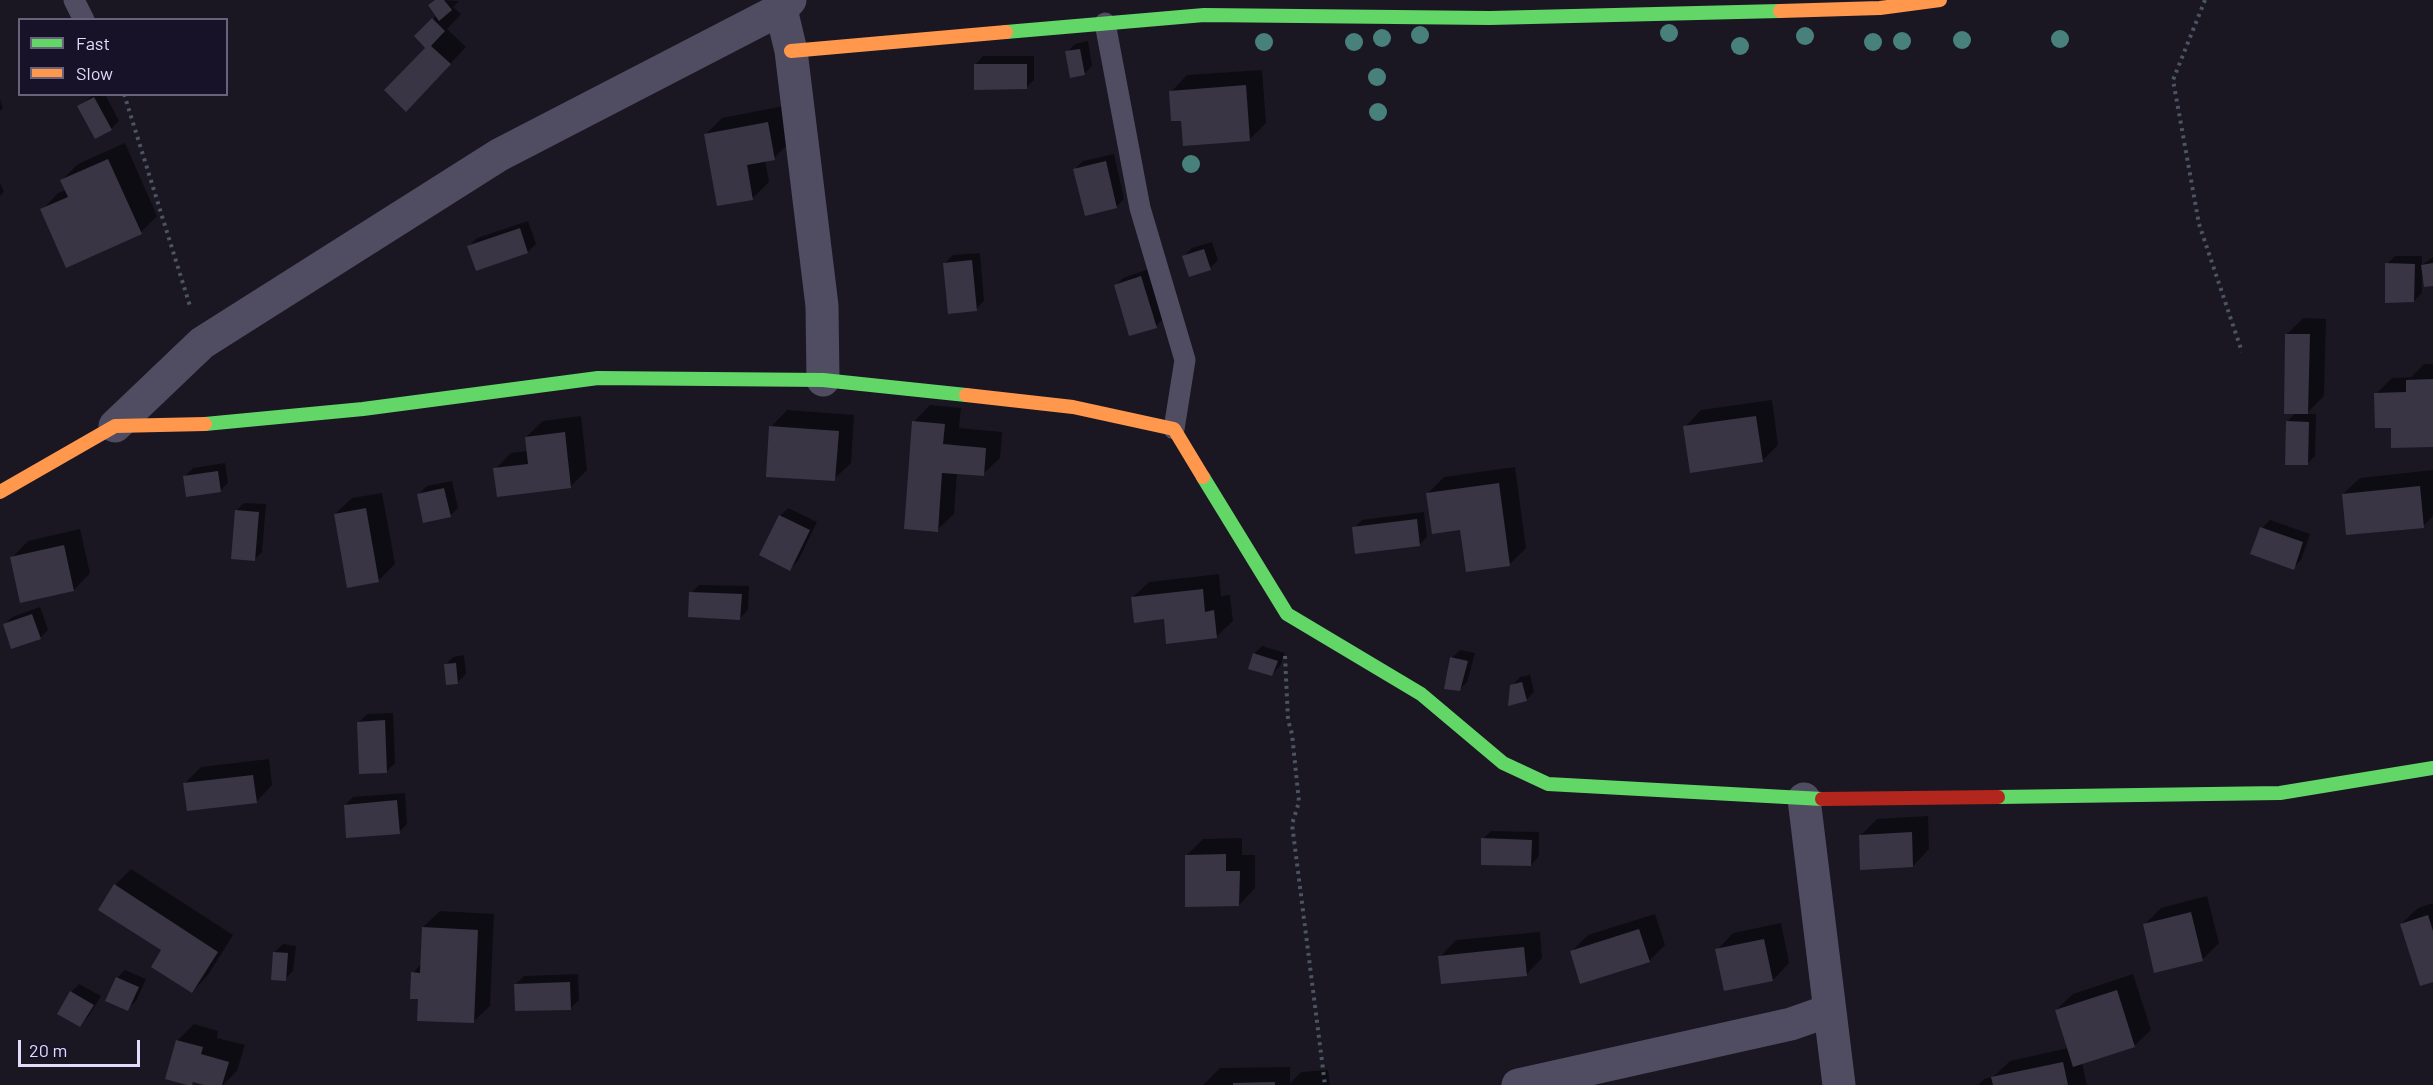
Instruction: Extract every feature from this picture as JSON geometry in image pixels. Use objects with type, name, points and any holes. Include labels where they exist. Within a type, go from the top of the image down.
[{"type":"street","points":[[791,51],[1204,15],[1490,18],[1880,8],[1940,0]]},
{"type":"street","points":[[0,492],[115,426],[202,343],[499,155],[786,4],[822,306],[823,380]]},
{"type":"street","points":[[115,426],[228,423],[363,409],[598,378],[823,380],[1073,407],[1174,429],[1287,614],[1421,694],[1503,763],[1548,784],[1804,799],[2280,793],[2433,768]]},
{"type":"street","points":[[1804,799],[1828,1011],[1839,1085]]},
{"type":"street","points":[[1518,1085],[1791,1024],[1828,1011]]},
{"type":"lane","points":[[74,0],[83,18]]},
{"type":"lane","points":[[1105,23],[1140,208],[1185,360],[1174,429]]},
{"type":"path","points":[[2205,0],[2173,80],[2199,224],[2242,352]]},
{"type":"path","points":[[125,96],[202,343]]},
{"type":"path","points":[[1287,614],[1284,629],[1288,720],[1292,734],[1299,802],[1292,824],[1325,1085]]},
{"type":"building","points":[[435,0],[444,0],[452,10],[439,21],[428,5]]},
{"type":"building","points":[[432,18],[445,31],[431,46],[451,64],[406,112],[384,90],[425,48],[414,36]]},
{"type":"building","points":[[1080,49],[1085,75],[1070,78],[1065,51]]},
{"type":"building","points":[[974,64],[1027,64],[1027,89],[974,90]]},
{"type":"building","points":[[1246,85],[1250,141],[1183,146],[1181,121],[1171,121],[1169,91]]},
{"type":"building","points":[[94,97],[112,130],[95,139],[77,106]]},
{"type":"building","points":[[768,122],[775,160],[747,165],[753,200],[717,206],[704,134]]},
{"type":"building","points":[[108,159],[142,234],[66,268],[40,209],[68,197],[60,180]]},
{"type":"building","points":[[1106,161],[1117,208],[1085,216],[1073,169]]},
{"type":"building","points":[[520,228],[528,253],[476,271],[467,246]]},
{"type":"building","points":[[1204,249],[1211,270],[1189,277],[1182,256]]},
{"type":"building","points":[[972,260],[977,311],[948,314],[943,263]]},
{"type":"building","points":[[2385,263],[2415,264],[2414,302],[2385,303]]},
{"type":"building","points":[[2433,263],[2433,286],[2424,287],[2421,265]]},
{"type":"building","points":[[1141,276],[1157,328],[1129,336],[1114,285]]},
{"type":"building","points":[[2285,334],[2310,334],[2308,414],[2284,414]]},
{"type":"building","points":[[2433,379],[2433,447],[2391,448],[2391,428],[2375,428],[2374,393],[2406,392],[2406,380]]},
{"type":"building","points":[[1756,416],[1763,462],[1690,473],[1683,426]]},
{"type":"building","points":[[912,421],[945,424],[943,444],[986,448],[984,476],[942,473],[938,532],[904,529]]},
{"type":"building","points":[[2286,421],[2309,422],[2308,465],[2285,465]]},
{"type":"building","points":[[769,426],[839,431],[835,481],[766,477]]},
{"type":"building","points":[[565,432],[571,488],[497,497],[493,468],[528,464],[525,437]]},
{"type":"building","points":[[218,471],[221,492],[186,497],[183,476]]},
{"type":"building","points":[[1499,483],[1510,566],[1466,572],[1460,530],[1432,534],[1426,493]]},
{"type":"building","points":[[2420,486],[2424,528],[2346,535],[2342,494]]},
{"type":"building","points":[[444,488],[451,517],[423,523],[417,494]]},
{"type":"building","points":[[366,508],[379,582],[347,588],[334,514]]},
{"type":"building","points":[[235,510],[259,512],[255,561],[231,559]]},
{"type":"building","points":[[779,515],[810,530],[790,571],[759,555]]},
{"type":"building","points":[[1417,519],[1420,546],[1355,554],[1352,527]]},
{"type":"building","points":[[2260,527],[2303,542],[2294,570],[2250,554]]},
{"type":"building","points":[[64,545],[74,591],[20,603],[10,557]]},
{"type":"building","points":[[1203,589],[1205,612],[1214,610],[1217,638],[1166,644],[1164,619],[1134,623],[1131,597]]},
{"type":"building","points":[[689,592],[742,594],[740,620],[688,617]]},
{"type":"building","points":[[32,614],[41,639],[11,649],[3,624]]},
{"type":"building","points":[[1253,653],[1278,661],[1272,676],[1248,669]]},
{"type":"building","points":[[1450,657],[1468,661],[1460,691],[1444,689]]},
{"type":"building","points":[[456,663],[458,684],[446,685],[444,664]]},
{"type":"building","points":[[1522,682],[1527,701],[1508,706],[1510,685]]},
{"type":"building","points":[[385,720],[387,773],[359,774],[357,722]]},
{"type":"building","points":[[253,775],[257,803],[187,811],[183,783]]},
{"type":"building","points":[[397,800],[400,834],[346,838],[344,805]]},
{"type":"building","points":[[1912,832],[1913,867],[1860,870],[1859,835]]},
{"type":"building","points":[[1481,838],[1532,840],[1531,866],[1481,865]]},
{"type":"building","points":[[1226,854],[1226,871],[1240,871],[1239,906],[1185,907],[1185,855]]},
{"type":"building","points":[[114,884],[218,952],[192,993],[151,967],[161,950],[98,910]]},
{"type":"building","points":[[2191,912],[2203,961],[2154,973],[2143,924]]},
{"type":"building","points":[[2428,915],[2433,931],[2433,982],[2420,986],[2400,924]]},
{"type":"building","points":[[422,927],[478,930],[474,1023],[417,1021],[418,999],[410,999],[411,972],[420,973]]},
{"type":"building","points":[[1639,929],[1650,962],[1580,984],[1570,951]]},
{"type":"building","points":[[1764,939],[1773,981],[1724,991],[1715,949]]},
{"type":"building","points":[[1524,947],[1527,976],[1441,984],[1438,956]]},
{"type":"building","points":[[273,952],[288,953],[286,981],[271,980]]},
{"type":"building","points":[[116,977],[139,987],[128,1011],[105,1001]]},
{"type":"building","points":[[570,982],[571,1010],[515,1011],[514,984]]},
{"type":"building","points":[[2117,990],[2135,1047],[2073,1067],[2055,1010]]},
{"type":"building","points":[[70,991],[94,1005],[80,1027],[57,1014]]},
{"type":"building","points":[[176,1040],[203,1047],[201,1054],[229,1062],[222,1085],[204,1085],[193,1082],[192,1085],[187,1085],[165,1079]]},
{"type":"building","points":[[2063,1062],[2068,1085],[1993,1085],[1991,1077]]},
{"type":"building","points":[[1275,1082],[1275,1085],[1233,1085],[1233,1083]]},
{"type":"traffic: fast","points":[[1006,32],[1204,15],[1490,18],[1780,11]]},
{"type":"traffic: fast","points":[[205,424],[363,409],[598,378],[823,380],[966,395]]},
{"type":"traffic: fast","points":[[1203,477],[1287,614],[1421,694],[1503,763],[1548,784],[1822,799]]},
{"type":"traffic: fast","points":[[1998,797],[2280,793],[2433,768]]},
{"type":"traffic: slow","points":[[1780,11],[1880,8],[1940,0]]},
{"type":"traffic: slow","points":[[791,51],[1006,32]]},
{"type":"traffic: slow","points":[[966,395],[1073,407],[1174,429],[1203,477]]},
{"type":"traffic: slow","points":[[0,492],[115,426],[205,424]]},
{"type":"traffic: jam","points":[[1822,799],[1998,797]]}]
